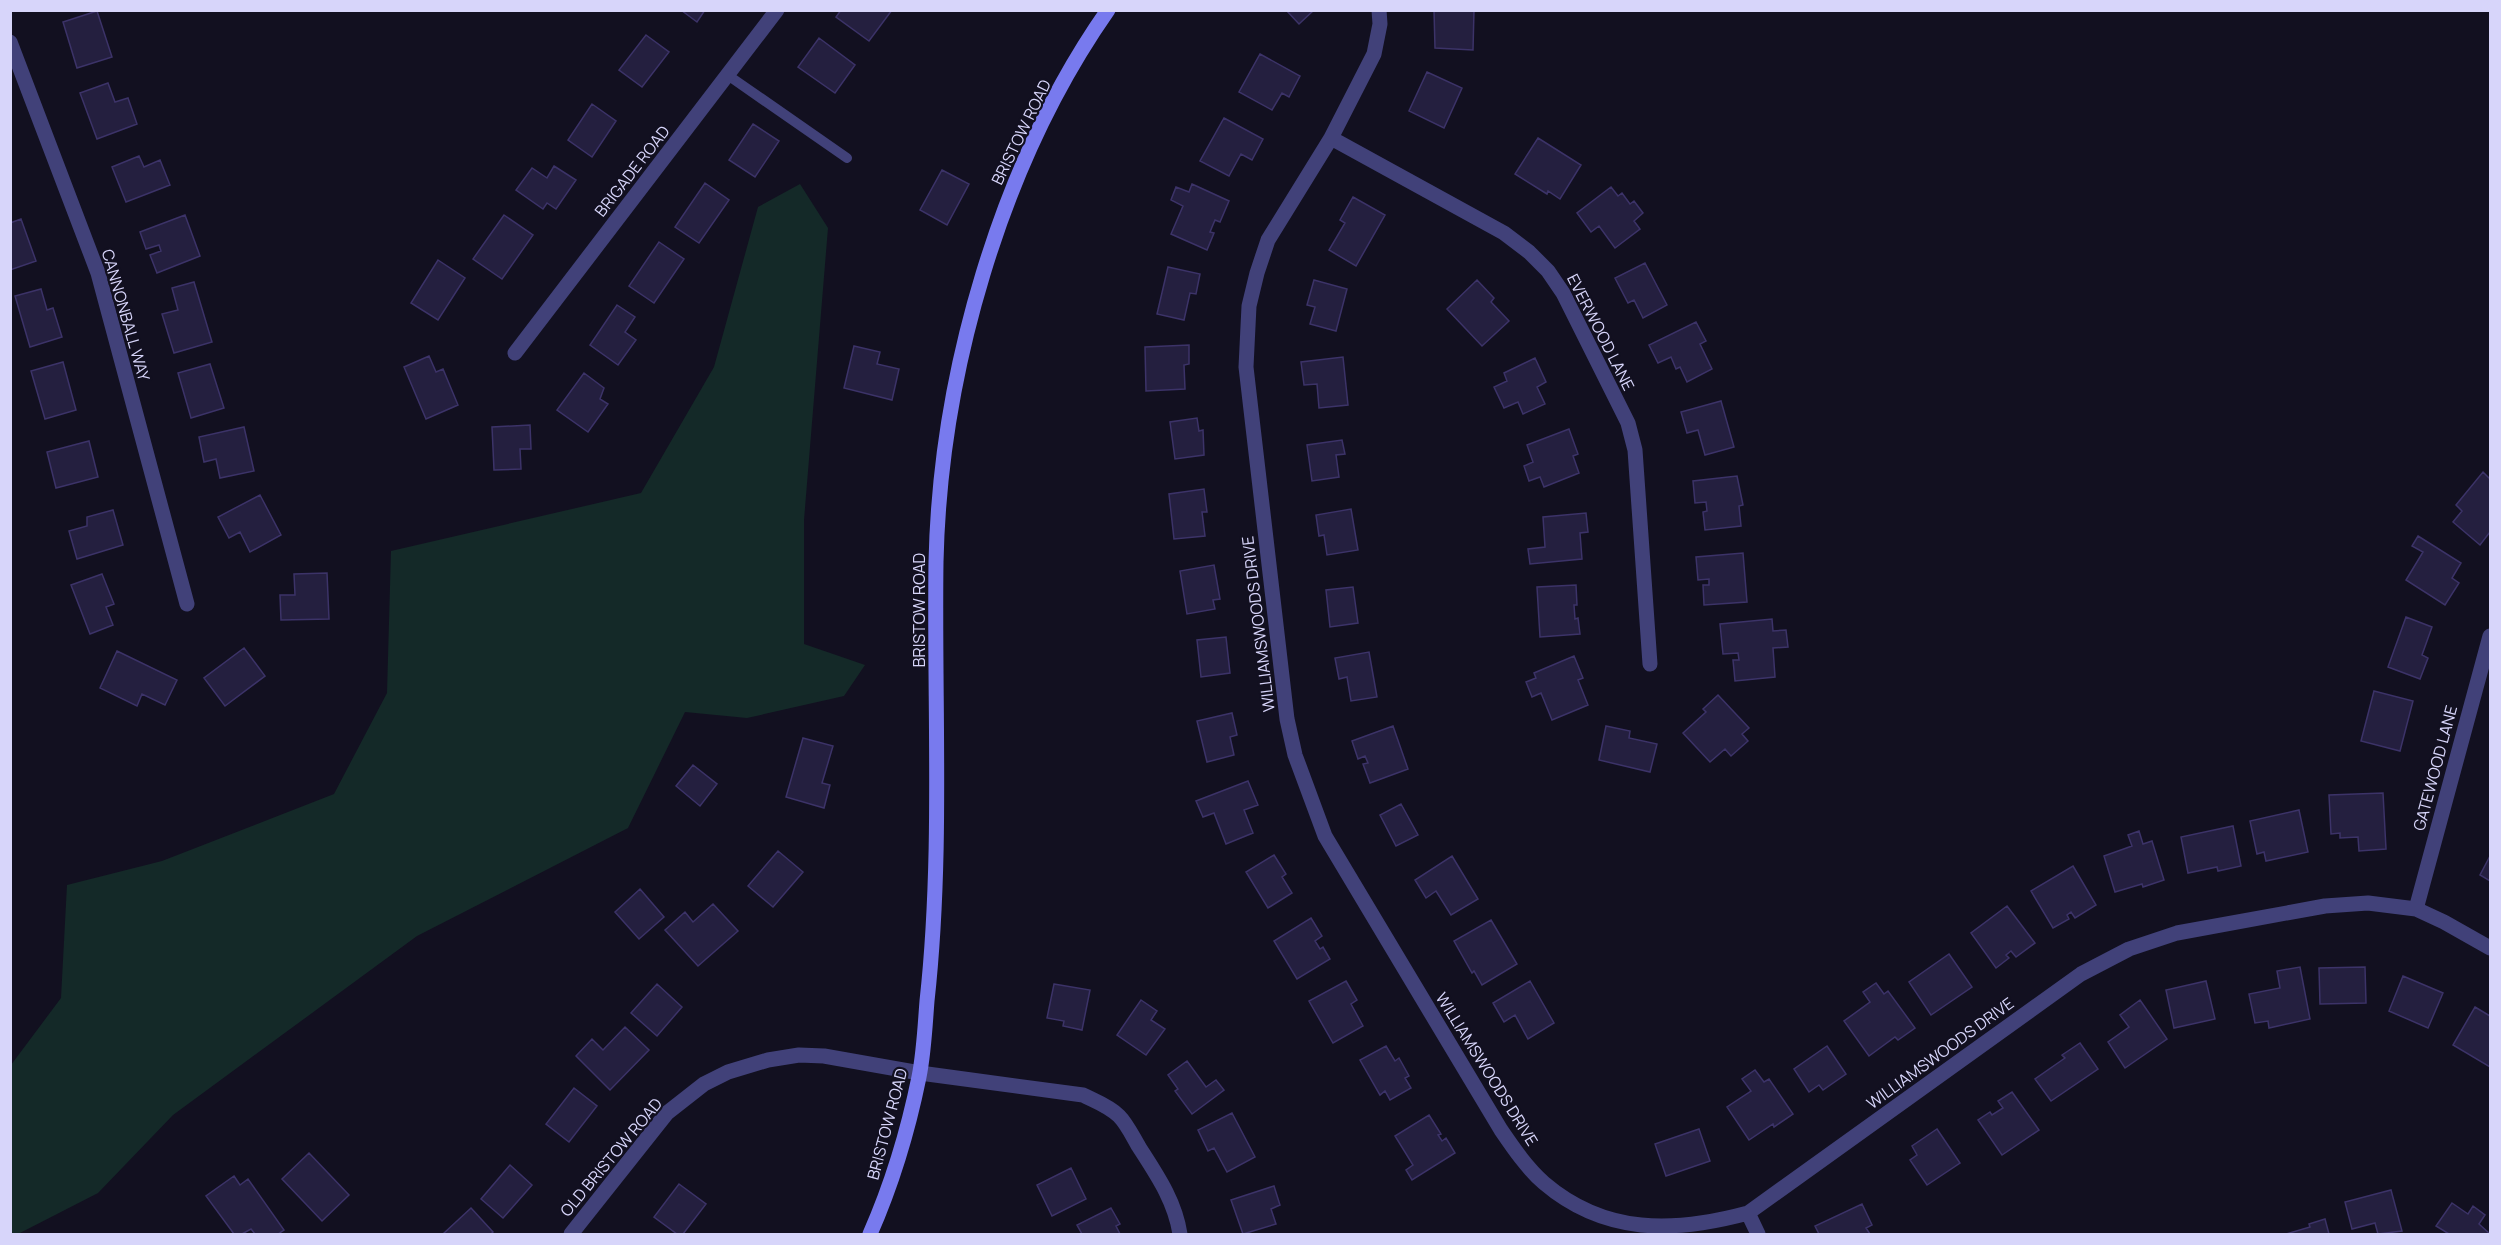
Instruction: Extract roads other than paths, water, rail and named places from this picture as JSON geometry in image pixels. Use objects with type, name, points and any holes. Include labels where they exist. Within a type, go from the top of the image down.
[{"type":"main road","name":"BRISTOW ROAD","points":[[870,1234],[884,1203],[898,1158],[920,1073],[930,976],[936,884],[936,559],[945,443],[976,297],[1007,203],[1046,116],[1091,34],[1108,10]]},
{"type":"street","name":"BRIGADE ROAD","points":[[515,353],[729,76],[777,10]]},
{"type":"street","name":"WILLIAMSWOODS DRIVE","points":[[1379,10],[1380,24],[1374,54],[1331,138],[1268,240],[1249,306],[1246,367],[1287,719],[1295,755],[1325,836],[1501,1130],[1523,1161],[1544,1183],[1580,1209],[1622,1223],[1644,1226],[1680,1226],[1723,1220],[1748,1213],[2081,974],[2129,949],[2177,933],[2325,906],[2368,903],[2416,909],[2490,948]]},
{"type":"street","name":"CANNONBALL WAY","points":[[10,42],[98,273],[186,604]]},
{"type":"street","name":"EVERWOOD LANE","points":[[1331,138],[1504,233],[1530,252],[1548,271],[1563,293],[1628,423],[1635,450],[1650,664]]},
{"type":"street","name":"GATEWOOD LANE","points":[[2416,909],[2490,636]]},
{"type":"street","name":"OLD BRISTOW ROAD","points":[[571,1234],[667,1113],[704,1084],[728,1072],[768,1060],[799,1055],[824,1056],[920,1073],[1083,1095],[1105,1105],[1126,1125],[1161,1182],[1172,1203],[1180,1234]]},
{"type":"street","points":[[1748,1213],[1758,1234]]},
{"type":"lane","points":[[729,76],[847,158]]}]
